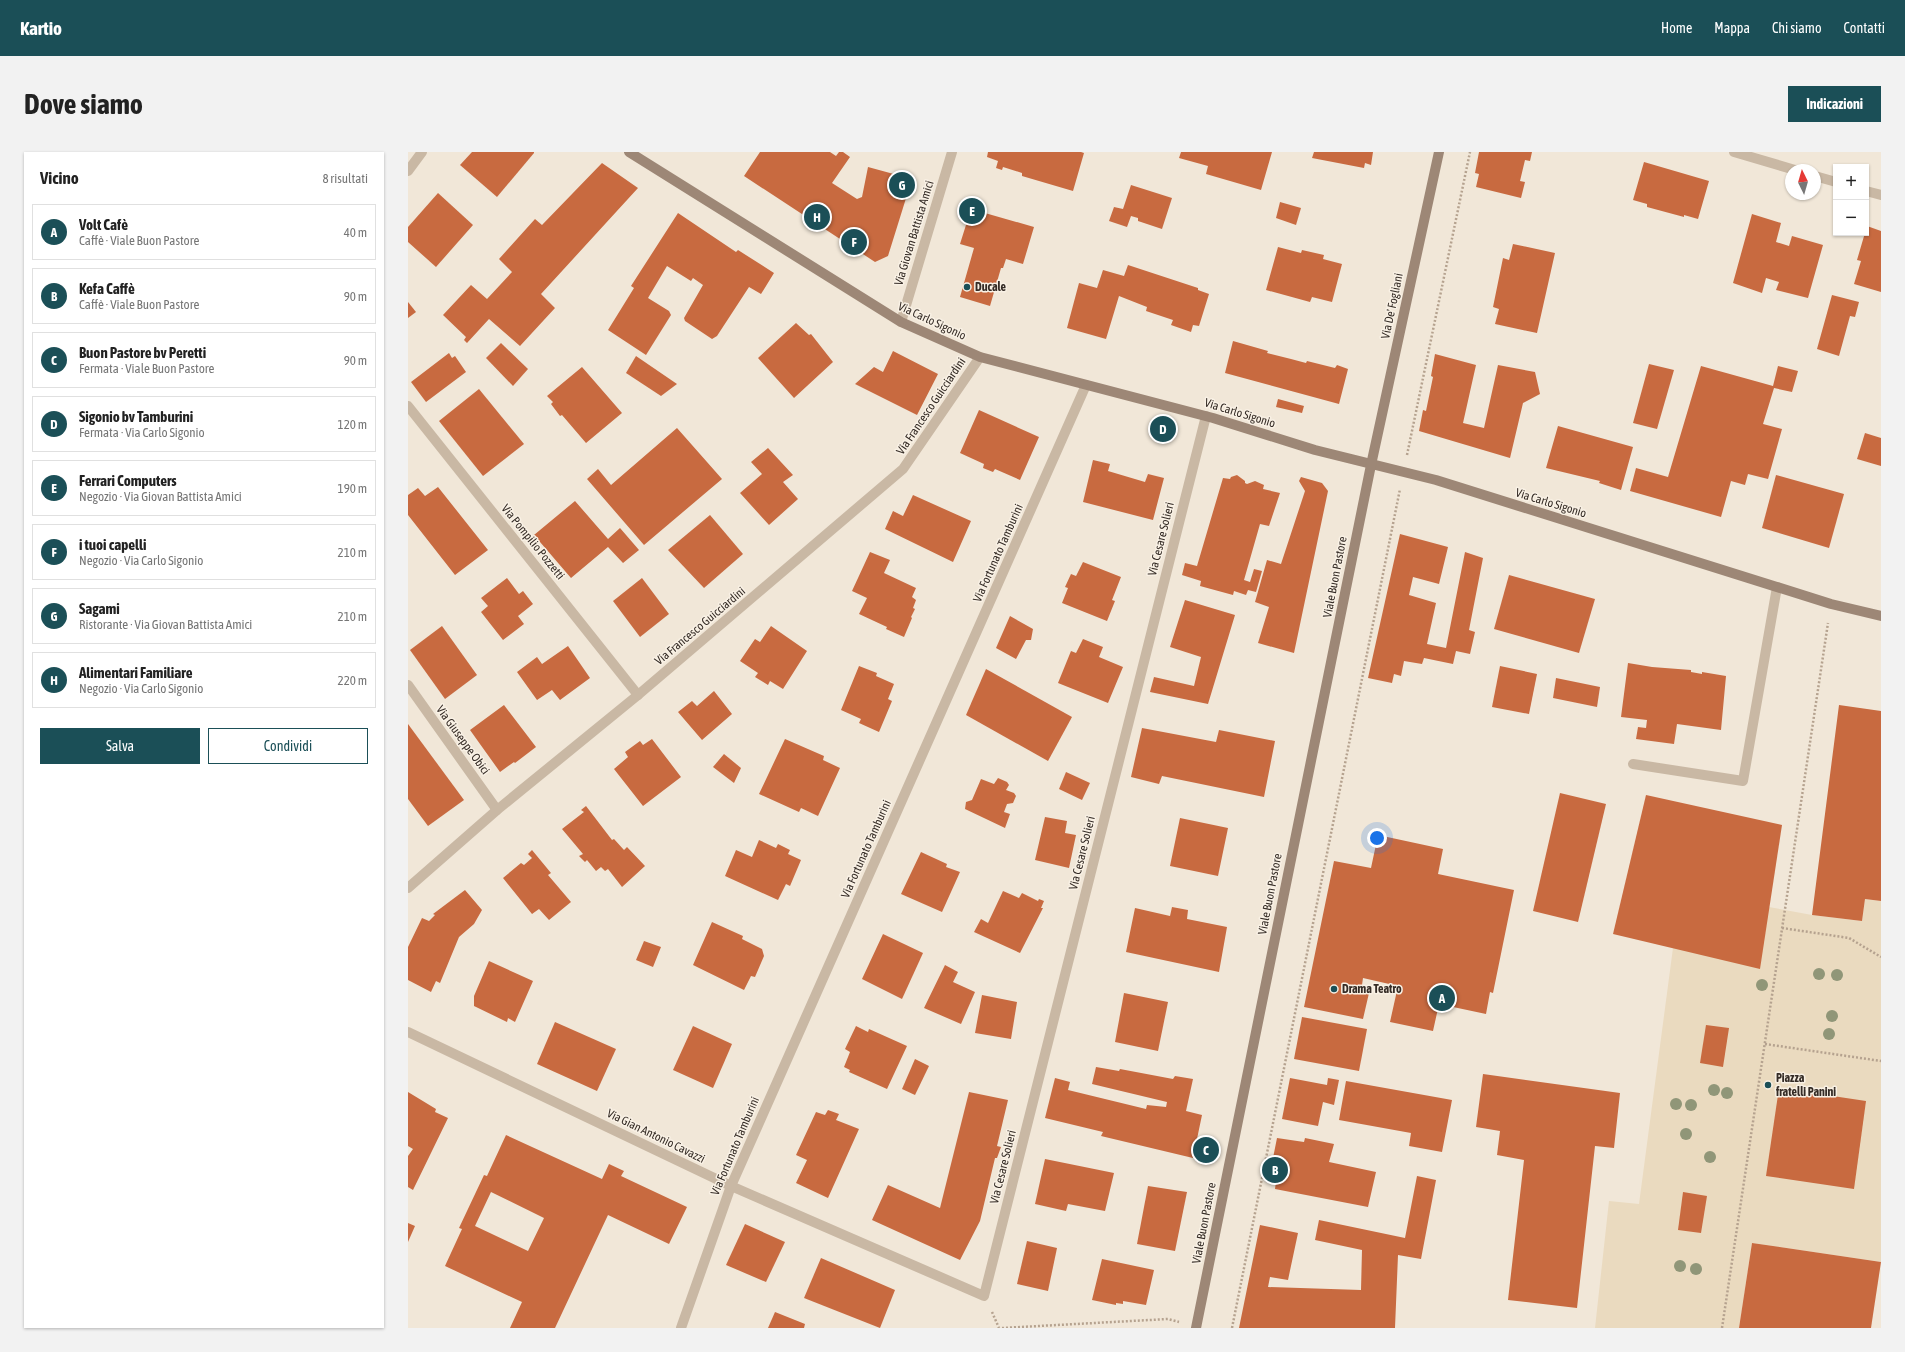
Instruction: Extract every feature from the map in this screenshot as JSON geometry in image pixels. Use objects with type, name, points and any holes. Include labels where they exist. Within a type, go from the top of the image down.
[{"type":"street","points":[[408,171],[422,152]]},
{"type":"street","name":"Via Carlo Sigonio","points":[[628,152],[901,322],[980,357],[1206,416],[1315,450],[1436,480],[1831,604],[1881,616]]},
{"type":"street","name":"Via Giovan Battista Amici","points":[[901,322],[952,152]]},
{"type":"street","name":"Via De' Fogliani","points":[[1371,465],[1439,152]]},
{"type":"street","points":[[1734,152],[1785,167]]},
{"type":"street","points":[[1821,178],[1833,181]]},
{"type":"street","points":[[1869,192],[1881,195]]},
{"type":"street","name":"Via Francesco Guicciardini","points":[[408,888],[497,810],[638,695],[903,469],[980,357]]},
{"type":"street","name":"Via Fortunato Tamburini","points":[[681,1328],[731,1186],[1086,385]]},
{"type":"street","name":"Via Pompilio Pozzetti","points":[[408,406],[638,695]]},
{"type":"street","name":"Via Cesare Solieri","points":[[984,1296],[1206,416]]},
{"type":"street","name":"Viale Buon Pastore","points":[[1196,1327],[1371,465]]},
{"type":"street","points":[[1633,764],[1743,781],[1777,587]]},
{"type":"street","name":"Via Giuseppe Obici","points":[[408,685],[497,810]]},
{"type":"street","name":"Via Gian Antonio Cavazzi","points":[[408,1032],[731,1186],[984,1296]]},
{"type":"path","points":[[1232,1328],[1403,472],[1470,152]]},
{"type":"path","points":[[1722,1328],[1831,604]]},
{"type":"path","points":[[1782,928],[1849,938],[1881,957]]},
{"type":"path","points":[[1765,1044],[1881,1061]]},
{"type":"path","points":[[1002,1328],[1168,1319],[1196,1327]]},
{"type":"shaded area","name":"Piazza fratelli Panini","points":[[1865,899],[1881,901],[1881,1262],[1752,1243],[1739,1328],[1595,1328],[1609,1201],[1639,1204],[1673,948],[1769,907],[1812,915],[1862,921]]},
{"type":"building","points":[[472,152],[534,153],[497,197],[460,165]]},
{"type":"building","points":[[760,152],[830,152],[836,156],[839,152],[843,152],[850,157],[832,183],[857,199],[862,197],[868,167],[912,179],[888,256],[875,262],[744,176]]},
{"type":"building","points":[[988,152],[1084,153],[1073,191],[1022,176],[1022,173],[1003,167],[1002,170],[996,168],[998,161],[987,157]]},
{"type":"building","points":[[1181,152],[1272,152],[1261,190],[1206,174],[1208,166],[1179,158]]},
{"type":"building","points":[[1314,152],[1373,152],[1371,165],[1365,163],[1364,168],[1312,158]]},
{"type":"building","points":[[1479,152],[1532,152],[1530,161],[1525,160],[1520,181],[1525,182],[1521,198],[1476,187],[1479,174],[1475,173]]},
{"type":"building","points":[[1644,162],[1709,181],[1698,219],[1684,215],[1684,217],[1647,207],[1647,204],[1633,200]]},
{"type":"building","points":[[602,163],[638,188],[541,294],[555,308],[520,346],[489,319],[467,343],[464,340],[466,337],[443,315],[471,285],[487,299],[512,272],[499,259],[535,219],[542,225]]},
{"type":"building","points":[[1131,185],[1172,198],[1162,229],[1138,221],[1138,218],[1131,216],[1127,227],[1109,221],[1114,207],[1123,209]]},
{"type":"building","points":[[438,193],[473,225],[436,267],[408,242],[408,227]]},
{"type":"building","points":[[1280,202],[1301,208],[1296,225],[1276,218]]},
{"type":"building","points":[[971,209],[1034,227],[1023,264],[1006,259],[1003,268],[1001,268],[990,306],[960,297],[974,248],[960,244]]},
{"type":"building","points":[[678,213],[736,252],[738,250],[774,273],[761,294],[749,287],[717,336],[712,339],[685,321],[684,318],[703,285],[693,278],[691,281],[667,266],[648,298],[669,311],[671,315],[646,355],[608,330],[634,288],[631,286]]},
{"type":"building","points":[[1752,214],[1781,223],[1776,242],[1789,246],[1792,236],[1823,245],[1808,298],[1776,290],[1779,282],[1766,278],[1762,293],[1733,283]]},
{"type":"building","points":[[1869,227],[1881,231],[1881,292],[1854,284],[1861,261],[1857,260],[1864,236],[1869,236]]},
{"type":"building","points":[[1513,244],[1555,253],[1537,333],[1495,324],[1499,309],[1493,307],[1503,258],[1509,260]]},
{"type":"building","points":[[1278,247],[1301,253],[1302,250],[1324,255],[1323,259],[1342,264],[1332,302],[1312,297],[1310,302],[1266,290]]},
{"type":"building","points":[[1128,265],[1198,288],[1198,290],[1209,294],[1199,326],[1193,325],[1191,332],[1171,325],[1173,320],[1146,311],[1147,307],[1119,296],[1106,339],[1067,328],[1079,283],[1097,288],[1103,270],[1124,276]]},
{"type":"building","points":[[1832,295],[1859,302],[1855,317],[1850,316],[1839,356],[1817,349]]},
{"type":"building","points":[[408,302],[416,312],[408,318]]},
{"type":"building","points":[[796,323],[809,335],[811,334],[833,362],[794,398],[758,358]]},
{"type":"building","points":[[1233,341],[1268,351],[1267,353],[1306,363],[1307,361],[1335,368],[1337,365],[1348,369],[1339,404],[1225,373]]},
{"type":"building","points":[[501,343],[528,369],[513,386],[486,358]]},
{"type":"building","points":[[893,351],[938,374],[917,415],[855,384],[874,367],[883,372]]},
{"type":"building","points":[[449,353],[452,358],[455,356],[466,372],[426,402],[411,382]]},
{"type":"building","points":[[1435,354],[1476,365],[1463,423],[1484,428],[1498,365],[1535,372],[1540,394],[1523,403],[1510,458],[1419,431],[1423,410],[1426,411],[1433,377],[1431,376]]},
{"type":"building","points":[[636,356],[677,384],[661,396],[626,373]]},
{"type":"building","points":[[1649,364],[1674,370],[1657,429],[1633,423]]},
{"type":"building","points":[[1701,366],[1773,386],[1778,366],[1798,371],[1792,392],[1774,388],[1763,424],[1782,429],[1768,479],[1748,474],[1745,485],[1731,481],[1721,517],[1630,491],[1636,468],[1668,477]]},
{"type":"building","points":[[582,367],[622,413],[586,443],[562,415],[560,416],[551,404],[553,402],[547,396]]},
{"type":"building","points":[[479,389],[524,444],[483,476],[439,421]]},
{"type":"building","points":[[1278,399],[1304,406],[1302,413],[1276,407]]},
{"type":"building","points":[[979,410],[1039,437],[1020,480],[995,469],[993,472],[983,468],[984,464],[960,453]]},
{"type":"building","points":[[1558,426],[1633,447],[1621,490],[1599,483],[1600,481],[1546,468]]},
{"type":"building","points":[[677,428],[722,479],[644,545],[587,479],[598,469],[611,485]]},
{"type":"building","points":[[1865,433],[1881,438],[1881,466],[1857,459]]},
{"type":"building","points":[[768,448],[793,475],[783,482],[798,499],[769,525],[740,493],[762,474],[751,462]]},
{"type":"building","points":[[1093,460],[1110,464],[1108,471],[1145,482],[1148,474],[1164,478],[1153,520],[1083,502]]},
{"type":"building","points":[[1237,475],[1247,484],[1255,481],[1264,485],[1263,489],[1280,493],[1269,526],[1260,524],[1244,580],[1250,582],[1254,569],[1262,571],[1256,592],[1248,590],[1246,595],[1234,591],[1233,595],[1200,586],[1201,581],[1182,575],[1185,563],[1197,566],[1223,478],[1230,479],[1231,477]]},
{"type":"building","points":[[1776,475],[1844,494],[1829,548],[1762,528]]},
{"type":"building","points":[[1301,477],[1322,483],[1328,491],[1294,653],[1258,643],[1269,607],[1255,602],[1267,560],[1281,564],[1305,491],[1299,481]]},
{"type":"building","points":[[438,487],[488,550],[455,575],[408,515],[408,495],[418,488],[425,496]]},
{"type":"building","points":[[913,495],[971,521],[953,562],[885,529],[893,511],[903,516]]},
{"type":"building","points":[[575,501],[608,539],[620,528],[639,550],[623,563],[608,547],[571,578],[534,535]]},
{"type":"building","points":[[710,515],[743,554],[704,588],[668,550]]},
{"type":"building","points":[[1400,534],[1448,547],[1439,584],[1413,577],[1409,595],[1436,603],[1427,644],[1446,648],[1465,552],[1483,558],[1469,630],[1475,632],[1470,654],[1456,651],[1453,664],[1424,658],[1422,664],[1404,661],[1401,676],[1394,674],[1392,683],[1368,678]]},
{"type":"building","points":[[870,552],[890,560],[884,573],[916,588],[912,597],[916,600],[913,608],[915,609],[904,637],[859,614],[867,598],[852,591]]},
{"type":"building","points":[[1083,562],[1121,577],[1112,600],[1115,601],[1107,621],[1062,603],[1068,588],[1065,587],[1071,574],[1076,576]]},
{"type":"building","points":[[1509,575],[1595,599],[1579,653],[1494,629]]},
{"type":"building","points":[[507,578],[519,594],[523,591],[533,604],[518,616],[524,624],[503,640],[481,612],[488,606],[481,598]]},
{"type":"building","points":[[642,578],[669,614],[640,637],[613,601]]},
{"type":"building","points":[[1185,600],[1235,615],[1208,704],[1150,692],[1154,677],[1194,686],[1201,657],[1170,647]]},
{"type":"building","points":[[1010,616],[1033,629],[1031,640],[1026,640],[1016,659],[996,648]]},
{"type":"building","points":[[442,626],[477,675],[445,699],[410,650]]},
{"type":"building","points":[[771,626],[807,651],[783,689],[770,681],[768,685],[755,677],[758,673],[740,661],[755,639],[760,642]]},
{"type":"building","points":[[1083,639],[1103,647],[1099,657],[1123,667],[1108,703],[1058,683],[1071,651],[1076,653]]},
{"type":"building","points":[[568,646],[590,678],[560,700],[552,690],[537,700],[517,672],[537,657],[542,664]]},
{"type":"building","points":[[1628,663],[1652,667],[1691,670],[1691,672],[1702,674],[1702,672],[1726,676],[1721,730],[1677,724],[1674,744],[1636,739],[1638,727],[1646,728],[1647,720],[1621,717]]},
{"type":"building","points":[[859,666],[877,673],[876,676],[894,684],[888,699],[892,701],[879,732],[859,723],[861,719],[841,710]]},
{"type":"building","points":[[1500,666],[1537,674],[1529,714],[1492,707]]},
{"type":"building","points":[[986,669],[1072,717],[1048,761],[966,715]]},
{"type":"building","points":[[1556,678],[1600,687],[1597,707],[1553,698]]},
{"type":"building","points":[[714,691],[732,714],[702,740],[678,712],[692,701],[697,706]]},
{"type":"building","points":[[504,705],[536,747],[500,772],[470,730]]},
{"type":"building","points":[[1839,705],[1881,711],[1881,901],[1865,899],[1862,921],[1812,915]]},
{"type":"building","points":[[408,724],[464,800],[428,826],[408,799]]},
{"type":"building","points":[[1142,728],[1216,742],[1219,730],[1275,741],[1264,797],[1162,776],[1159,784],[1131,777]]},
{"type":"building","points":[[652,739],[681,777],[643,806],[614,769],[628,757],[625,752],[640,741],[643,745]]},
{"type":"building","points":[[785,739],[824,756],[823,760],[840,768],[818,816],[801,808],[799,812],[759,794]]},
{"type":"building","points":[[724,754],[741,768],[734,783],[713,767]]},
{"type":"building","points":[[1066,772],[1090,783],[1082,800],[1059,789]]},
{"type":"building","points":[[998,778],[1007,782],[1009,785],[1006,790],[1014,793],[1016,796],[1013,803],[1007,804],[1004,812],[1010,814],[1005,828],[965,809],[966,802],[972,800],[981,779],[994,784]]},
{"type":"building","points":[[1560,793],[1606,804],[1578,922],[1533,911]]},
{"type":"building","points":[[1646,795],[1782,825],[1760,969],[1613,934]]},
{"type":"building","points":[[586,806],[612,840],[614,839],[624,850],[627,847],[645,866],[622,887],[608,869],[605,871],[601,867],[596,871],[587,860],[585,862],[579,856],[583,854],[562,829],[584,812],[581,810]]},
{"type":"building","points":[[1045,817],[1067,821],[1065,833],[1076,835],[1069,868],[1035,860]]},
{"type":"building","points":[[1180,818],[1228,828],[1218,876],[1170,866]]},
{"type":"building","points":[[1378,835],[1443,849],[1438,874],[1514,890],[1493,993],[1490,992],[1486,1014],[1439,1004],[1433,1031],[1390,1022],[1398,986],[1363,978],[1361,992],[1369,993],[1363,1019],[1304,1007],[1334,861],[1371,868]]},
{"type":"building","points":[[759,840],[776,848],[778,844],[790,850],[788,854],[801,860],[790,886],[786,884],[778,900],[725,876],[736,850],[752,857]]},
{"type":"building","points":[[532,850],[551,873],[548,875],[571,902],[549,920],[539,909],[532,914],[503,878],[521,863],[524,865],[532,858],[528,854]]},
{"type":"building","points":[[921,852],[947,864],[946,867],[960,872],[942,912],[901,894]]},
{"type":"building","points":[[465,890],[482,910],[474,924],[459,937],[440,983],[436,981],[431,992],[408,980],[408,947],[422,918],[429,921],[435,915],[433,914]]},
{"type":"building","points":[[1003,891],[1019,898],[1022,893],[1038,901],[1039,899],[1044,901],[1041,908],[1043,908],[1020,953],[974,932],[981,919],[988,923]]},
{"type":"building","points":[[1172,907],[1188,910],[1187,919],[1227,927],[1219,972],[1126,952],[1135,908],[1170,916]]},
{"type":"building","points":[[712,922],[743,936],[742,939],[762,949],[764,956],[755,977],[751,976],[744,990],[693,965]]},
{"type":"building","points":[[883,934],[923,953],[902,999],[862,979]]},
{"type":"building","points":[[644,941],[661,947],[653,967],[636,960]]},
{"type":"building","points":[[489,961],[533,981],[515,1022],[508,1018],[507,1022],[474,1006],[474,996]]},
{"type":"building","points":[[945,965],[958,972],[953,982],[975,992],[961,1024],[924,1008]]},
{"type":"building","points":[[1124,993],[1168,1002],[1158,1051],[1115,1042]]},
{"type":"building","points":[[982,995],[1017,1002],[1011,1039],[975,1033]]},
{"type":"building","points":[[1302,1017],[1367,1029],[1359,1071],[1294,1059]]},
{"type":"building","points":[[555,1022],[616,1049],[597,1091],[537,1064]]},
{"type":"building","points":[[1706,1025],[1729,1028],[1723,1067],[1700,1063]]},
{"type":"building","points":[[693,1026],[732,1044],[713,1088],[673,1070]]},
{"type":"building","points":[[856,1026],[868,1032],[869,1029],[907,1046],[887,1089],[849,1072],[850,1070],[844,1067],[850,1052],[845,1049]]},
{"type":"building","points":[[915,1059],[929,1066],[915,1095],[902,1089]]},
{"type":"building","points":[[1096,1067],[1119,1071],[1120,1069],[1173,1079],[1175,1076],[1193,1079],[1186,1111],[1202,1115],[1193,1158],[1101,1136],[1103,1132],[1045,1118],[1055,1078],[1070,1082],[1068,1090],[1146,1109],[1147,1105],[1166,1107],[1167,1102],[1092,1084]]},
{"type":"building","points":[[1483,1074],[1620,1093],[1614,1148],[1595,1146],[1577,1308],[1508,1300],[1524,1160],[1497,1155],[1500,1131],[1476,1127]]},
{"type":"building","points":[[1290,1078],[1327,1085],[1328,1078],[1339,1080],[1334,1105],[1323,1102],[1318,1126],[1282,1119]]},
{"type":"building","points":[[1346,1081],[1452,1100],[1442,1152],[1409,1146],[1411,1133],[1339,1120]]},
{"type":"building","points":[[1779,1088],[1866,1101],[1854,1189],[1766,1176]]},
{"type":"building","points":[[408,1092],[436,1109],[435,1112],[448,1118],[413,1190],[408,1187],[408,1156],[413,1149],[408,1146]]},
{"type":"building","points":[[969,1092],[1008,1100],[997,1146],[1001,1147],[997,1158],[995,1158],[980,1221],[960,1260],[872,1220],[888,1185],[940,1208]]},
{"type":"building","points":[[828,1110],[839,1114],[836,1120],[859,1129],[828,1198],[796,1183],[807,1160],[796,1155],[816,1112],[825,1115]]},
{"type":"building","points":[[506,1135],[602,1179],[609,1164],[624,1171],[621,1176],[687,1207],[669,1244],[608,1215],[555,1328],[510,1328],[522,1302],[445,1266],[462,1229],[459,1228],[484,1175],[487,1176]],"holes":[[[491,1192],[544,1218],[528,1251],[475,1226]]]},
{"type":"building","points":[[1277,1138],[1304,1142],[1305,1138],[1334,1144],[1329,1162],[1376,1172],[1368,1207],[1275,1189],[1277,1174],[1270,1173]]},
{"type":"building","points":[[1045,1159],[1114,1173],[1105,1211],[1068,1204],[1066,1211],[1035,1204]]},
{"type":"building","points":[[1417,1176],[1436,1180],[1421,1259],[1398,1255],[1395,1328],[1239,1328],[1260,1225],[1298,1233],[1288,1280],[1270,1277],[1268,1287],[1361,1290],[1362,1250],[1315,1240],[1319,1220],[1405,1238]]},
{"type":"building","points":[[1148,1186],[1187,1192],[1175,1251],[1137,1244]]},
{"type":"building","points":[[1683,1192],[1707,1196],[1701,1233],[1678,1230]]},
{"type":"building","points":[[408,1223],[415,1226],[408,1242]]},
{"type":"building","points":[[745,1224],[785,1242],[766,1282],[726,1265]]},
{"type":"building","points":[[1027,1241],[1057,1248],[1048,1291],[1017,1284]]},
{"type":"building","points":[[1752,1243],[1881,1262],[1871,1328],[1739,1328]]},
{"type":"building","points":[[821,1258],[895,1290],[880,1328],[804,1298]]},
{"type":"building","points":[[1102,1259],[1154,1270],[1146,1305],[1123,1301],[1123,1304],[1116,1303],[1116,1305],[1092,1300]]},
{"type":"building","points":[[775,1312],[805,1324],[804,1328],[768,1328]]},
{"type":"place","name":"Sagami","points":[[902,185]]},
{"type":"place","name":"Ferrari Computers","points":[[972,211]]},
{"type":"place","name":"Alimentari Familiare","points":[[817,217]]},
{"type":"place","name":"i tuoi capelli","points":[[854,242]]},
{"type":"place","name":"Ducale","points":[[967,287]]},
{"type":"place","name":"Sigonio bv Tamburini","points":[[1163,429]]},
{"type":"place","name":"Drama Teatro","points":[[1334,989]]},
{"type":"place","name":"Volt Cafè","points":[[1442,998]]},
{"type":"place","name":"Piazza fratelli Panini","points":[[1768,1085]]},
{"type":"place","name":"Buon Pastore bv Peretti","points":[[1206,1150]]},
{"type":"place","name":"Kefa Caffè","points":[[1275,1170]]}]
